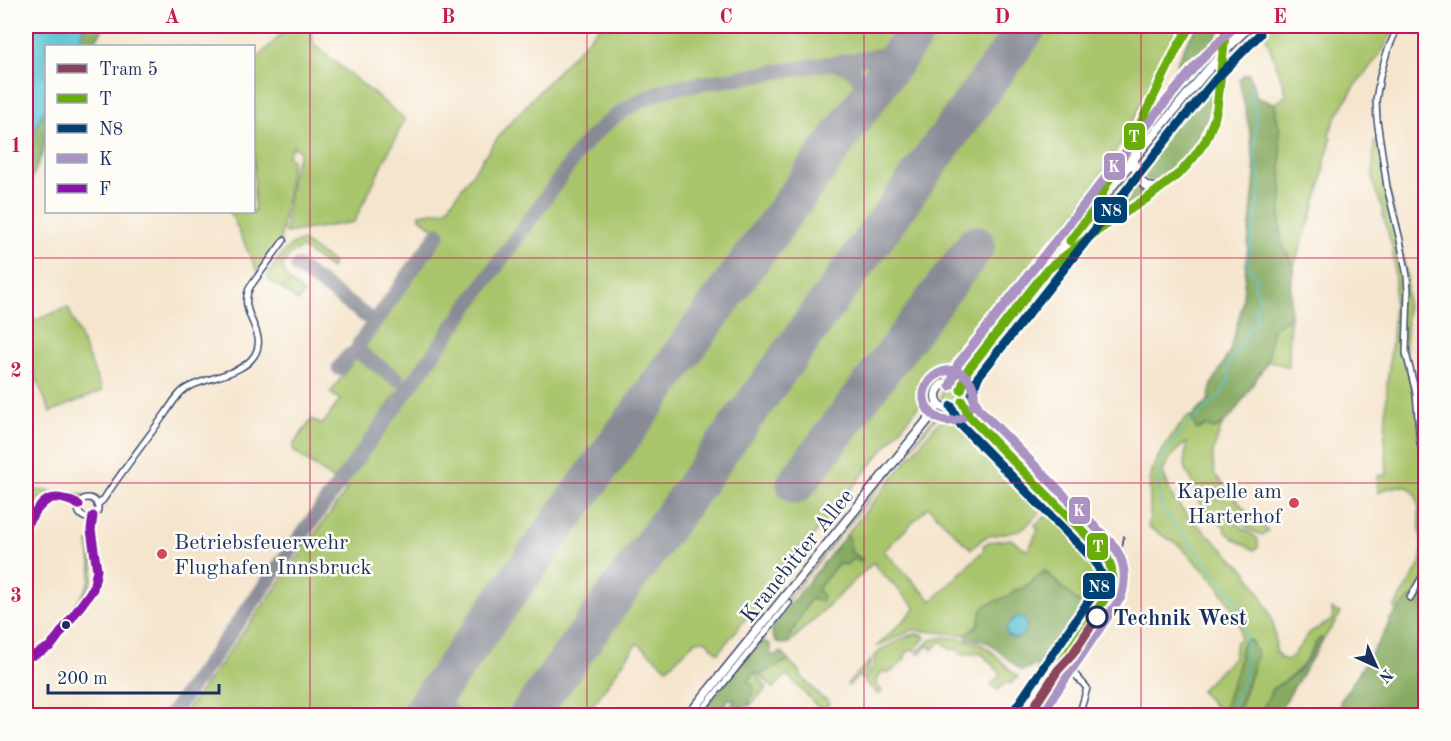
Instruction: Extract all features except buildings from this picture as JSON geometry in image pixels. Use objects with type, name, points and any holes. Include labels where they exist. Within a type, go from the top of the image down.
[{"type":"main road","points":[[1097,206],[1190,26]]},
{"type":"main road","points":[[1047,270],[1062,261],[1098,230],[1152,196],[1195,157],[1212,126],[1218,102],[1226,26]]},
{"type":"main road","points":[[967,372],[961,390],[962,401],[955,408],[941,406],[936,398],[938,390],[944,384],[952,383],[967,372],[1133,160],[1206,72],[1251,26]]},
{"type":"main road","points":[[1133,160],[1137,175],[1144,184],[1154,188],[1166,184]]},
{"type":"main road","points":[[952,383],[961,390]]},
{"type":"main road","name":"Kranebitter Allee","points":[[688,716],[941,406]]},
{"type":"street","points":[[1398,26],[1380,76],[1376,100],[1377,120],[1387,188],[1407,276],[1406,353],[1416,393],[1425,469]]},
{"type":"street","points":[[97,505],[104,500],[183,390],[243,367],[253,358],[259,341],[246,305],[247,292],[284,240]]},
{"type":"street","points":[[1416,393],[1425,367]]},
{"type":"street","points":[[962,401],[969,416]]},
{"type":"street","points":[[955,408],[969,416],[1104,554],[1112,565],[1110,591],[1025,716]]},
{"type":"street","points":[[93,516],[87,518],[82,516],[78,511],[79,505],[85,499],[109,492]]},
{"type":"street","points":[[26,525],[39,507],[50,498],[61,497],[79,505]]},
{"type":"street","points":[[76,614],[93,589],[97,578],[98,568],[90,527],[97,511],[97,505],[91,499]]},
{"type":"street","points":[[1410,598],[1425,570]]},
{"type":"street","name":"Kranebitter Allee","points":[[697,716],[789,603]]},
{"type":"street","points":[[26,656],[34,655],[51,646],[71,620]]},
{"type":"street","points":[[1063,661],[1087,688],[1079,716]]},
{"type":"green space","points":[[85,26],[105,26],[93,45],[76,45]]},
{"type":"green space","points":[[289,26],[304,26],[312,34],[313,44],[405,119],[354,222],[285,233],[291,180],[300,152],[293,146],[287,156],[292,161],[280,243],[258,273],[230,213],[255,213],[255,61]]},
{"type":"green space","points":[[600,26],[1178,26],[1128,131],[1083,204],[718,653],[705,640],[696,641],[667,668],[637,643],[586,715],[582,711],[578,716],[183,715],[347,490],[294,451],[293,445],[312,419],[322,425],[340,400],[330,393],[444,236],[420,218],[420,214],[446,210],[505,128]]},
{"type":"green space","points":[[1198,26],[1220,26],[1214,51],[1148,132],[1146,128],[1187,42]]},
{"type":"green space","points":[[1262,26],[1388,26],[1393,32],[1336,117],[1329,134],[1329,137],[1332,137],[1321,184],[1294,265],[1281,239],[1280,132],[1275,103],[1287,95]]},
{"type":"green space","points":[[1249,74],[1257,98],[1275,103],[1280,132],[1281,239],[1294,265],[1290,319],[1274,327],[1268,361],[1234,413],[1222,425],[1214,429],[1206,426],[1197,430],[1191,417],[1208,401],[1212,384],[1230,351],[1242,306],[1255,175],[1250,132],[1239,80],[1243,75]]},
{"type":"green space","points":[[1214,75],[1209,114],[1185,162],[1163,180],[1147,179],[1141,169],[1144,158]]},
{"type":"green space","points":[[45,107],[45,146],[26,194],[26,148]]},
{"type":"green space","points":[[1374,142],[1379,142],[1407,276],[1406,353],[1426,469],[1425,591],[1410,598],[1396,614],[1395,606],[1419,565],[1422,548],[1419,507],[1412,490],[1400,486],[1378,493],[1377,476],[1387,474],[1385,438],[1387,385],[1395,284],[1393,250],[1373,183]]},
{"type":"green space","points":[[1129,175],[1147,194],[1080,240],[1079,238]]},
{"type":"green space","points":[[302,241],[333,262],[331,269],[302,248],[292,253],[283,265],[287,278],[304,293],[298,301],[269,280],[269,273],[291,245]]},
{"type":"green space","points":[[68,307],[102,391],[50,412],[26,353],[26,324]]},
{"type":"green space","points":[[1290,319],[1289,367],[1268,361],[1274,327]]},
{"type":"green space","points":[[946,387],[954,387],[959,392],[957,403],[946,405],[941,400],[941,392]]},
{"type":"green space","points":[[944,412],[955,413],[964,417],[979,432],[953,414],[940,416],[933,421],[693,715],[935,417]]},
{"type":"green space","points":[[1188,416],[1191,417],[1197,430],[1206,426],[1214,429],[1222,425],[1213,452],[1215,475],[1247,512],[1268,531],[1262,535],[1258,534],[1235,515],[1233,516],[1236,523],[1258,539],[1258,548],[1254,550],[1234,539],[1226,532],[1224,526],[1208,514],[1198,501],[1190,476],[1186,472],[1184,465],[1187,442],[1173,455],[1163,472],[1173,499],[1244,569],[1253,581],[1267,607],[1275,635],[1276,651],[1281,658],[1287,660],[1292,657],[1310,632],[1331,621],[1333,614],[1331,609],[1341,613],[1323,640],[1320,639],[1315,645],[1301,668],[1272,689],[1259,715],[1237,715],[1257,655],[1242,645],[1238,666],[1222,715],[1207,715],[1216,707],[1200,691],[1234,657],[1236,641],[1240,640],[1240,625],[1231,606],[1214,581],[1179,545],[1148,527],[1150,486],[1155,463],[1164,446]]},
{"type":"green space","points":[[950,418],[960,421],[975,436],[984,438],[1049,503],[1019,531],[989,536],[971,549],[928,507],[884,551],[932,601],[984,550],[983,546],[988,542],[1011,539],[1028,551],[1038,529],[1035,525],[1055,509],[1100,555],[1108,568],[1106,586],[1090,613],[1045,571],[1021,589],[1014,590],[1011,595],[980,619],[978,625],[966,635],[913,630],[876,647],[916,608],[876,567],[874,562],[788,644],[809,601],[823,597],[817,590],[836,566],[852,558],[862,560],[851,552],[847,534],[935,426]]},
{"type":"green space","points":[[988,431],[1099,541],[1114,557],[1118,568],[1110,555]]},
{"type":"green space","points":[[26,489],[85,495],[75,497],[57,493],[48,494],[38,501],[26,519]]},
{"type":"green space","points":[[847,534],[851,552],[862,560],[852,558],[845,565],[839,563],[817,590],[822,595],[822,602],[814,598],[809,601],[787,642],[781,644],[775,640],[773,625]]},
{"type":"green space","points":[[90,541],[92,579],[73,612],[71,610],[90,579],[91,564],[88,542]]},
{"type":"green space","points":[[1045,571],[1090,613],[1058,655],[1040,685],[1036,664],[1022,671],[989,643],[966,635],[978,625],[982,610],[986,605],[1011,595],[1014,590],[1022,589]]},
{"type":"green space","points":[[1425,591],[1425,715],[1342,715],[1340,702],[1386,630],[1390,619],[1410,598]]},
{"type":"green space","points":[[916,634],[923,635],[925,638],[914,650],[910,650],[905,655],[905,659],[891,672],[882,672],[877,677],[877,686],[882,691],[878,695],[864,681],[873,668],[875,656],[882,649]]},
{"type":"green space","points":[[944,637],[968,640],[982,645],[1018,677],[1010,684],[1007,682],[998,690],[991,684],[1001,674],[982,654],[961,654],[956,649],[951,650],[942,641],[932,650],[928,645],[919,654],[917,652],[931,640]]},
{"type":"green space","points":[[1320,638],[1323,640],[1277,715],[1259,715],[1272,689],[1301,668]]},
{"type":"green space","points":[[1247,639],[1252,642],[1257,655],[1237,715],[1222,715],[1238,666],[1242,645]]},
{"type":"green space","points":[[759,642],[769,643],[772,656],[782,652],[788,660],[760,675],[754,672],[747,682],[754,688],[749,699],[750,705],[728,712],[735,699],[729,699],[725,703],[727,711],[724,715],[699,716]]},
{"type":"green space","points":[[788,660],[829,703],[823,712],[787,675],[773,688],[760,675]]},
{"type":"green space","points":[[871,660],[868,671],[862,679],[859,676],[848,686],[847,684]]},
{"type":"green space","points":[[754,672],[767,688],[750,705],[748,699],[754,693],[747,682]]},
{"type":"water","points":[[26,26],[85,26],[76,45],[45,45],[45,107],[26,148]]},
{"type":"water","points":[[1015,617],[1023,617],[1026,624],[1023,633],[1013,638],[1007,634],[1006,628]]},
{"type":"waterway","points":[[1229,716],[1244,678],[1247,653],[1244,621],[1234,596],[1162,509],[1157,483],[1165,455],[1182,431],[1221,394],[1230,379],[1229,360],[1240,349],[1247,331],[1257,319],[1255,308],[1261,298],[1254,287],[1257,279],[1247,264],[1261,186],[1255,153],[1256,116],[1249,84]]},
{"type":"taxiway","points":[[170,716],[582,147],[601,128],[634,104],[672,88],[891,54],[900,50],[910,40]]},
{"type":"taxiway","points":[[835,64],[851,70],[860,82],[862,97],[856,114]]},
{"type":"taxiway","points":[[360,353],[359,344],[438,234]]},
{"type":"taxiway","points":[[298,267],[369,318]]},
{"type":"taxiway","points":[[339,368],[350,355],[360,353],[397,379]]},
{"type":"taxiway","points":[[447,677],[443,697],[446,707],[453,716]]},
{"type":"taxiway","points":[[422,716],[436,710],[450,713]]},
{"type":"runway","points":[[419,716],[920,26]]},
{"type":"runway","points":[[528,716],[1028,26]]},
{"type":"runway","points":[[796,484],[976,245]]},
{"type":"tram line","points":[[1070,647],[1117,576],[1124,536]]},
{"type":"tram line","name":"5","points":[[1028,716],[1097,617]]},
{"type":"transit line","name":"T","points":[[1070,241],[1097,206],[1190,26]]},
{"type":"transit line","name":"T","points":[[961,390],[967,371],[1047,270],[1097,231],[1149,197],[1181,172],[1194,157],[1206,140],[1217,108],[1226,26]]},
{"type":"transit line","name":"K","points":[[950,386],[958,364],[1164,104],[1197,64],[1235,26]]},
{"type":"transit line","name":"N8","points":[[972,394],[978,377],[1182,120],[1215,80],[1260,34]]},
{"type":"transit line","name":"K","points":[[962,418],[954,421],[939,419],[925,404],[924,393],[927,384],[934,376],[953,371],[963,374],[973,388],[973,406]]},
{"type":"transit line","name":"K","points":[[973,396],[979,409],[1113,545],[1124,570],[1121,597],[1040,716]]},
{"type":"transit line","name":"T","points":[[962,401],[969,416],[1104,553],[1112,571],[1110,591],[1025,716]]},
{"type":"transit line","name":"N8","points":[[951,406],[960,424],[1095,561],[1101,573],[1099,586],[1015,709]]},
{"type":"transit line","name":"F","points":[[26,525],[42,504],[48,500],[60,498],[79,505]]},
{"type":"transit line","name":"F","points":[[26,656],[34,655],[51,646],[93,589],[97,570],[91,530],[93,516]]},
{"type":"place","name":"Kapelle am Harterhof","points":[[1294,503]]},
{"type":"place","name":"Betriebsfeuerwehr Flughafen Innsbruck","points":[[162,554]]},
{"type":"place","name":"Technik West","points":[[1097,617]]}]
